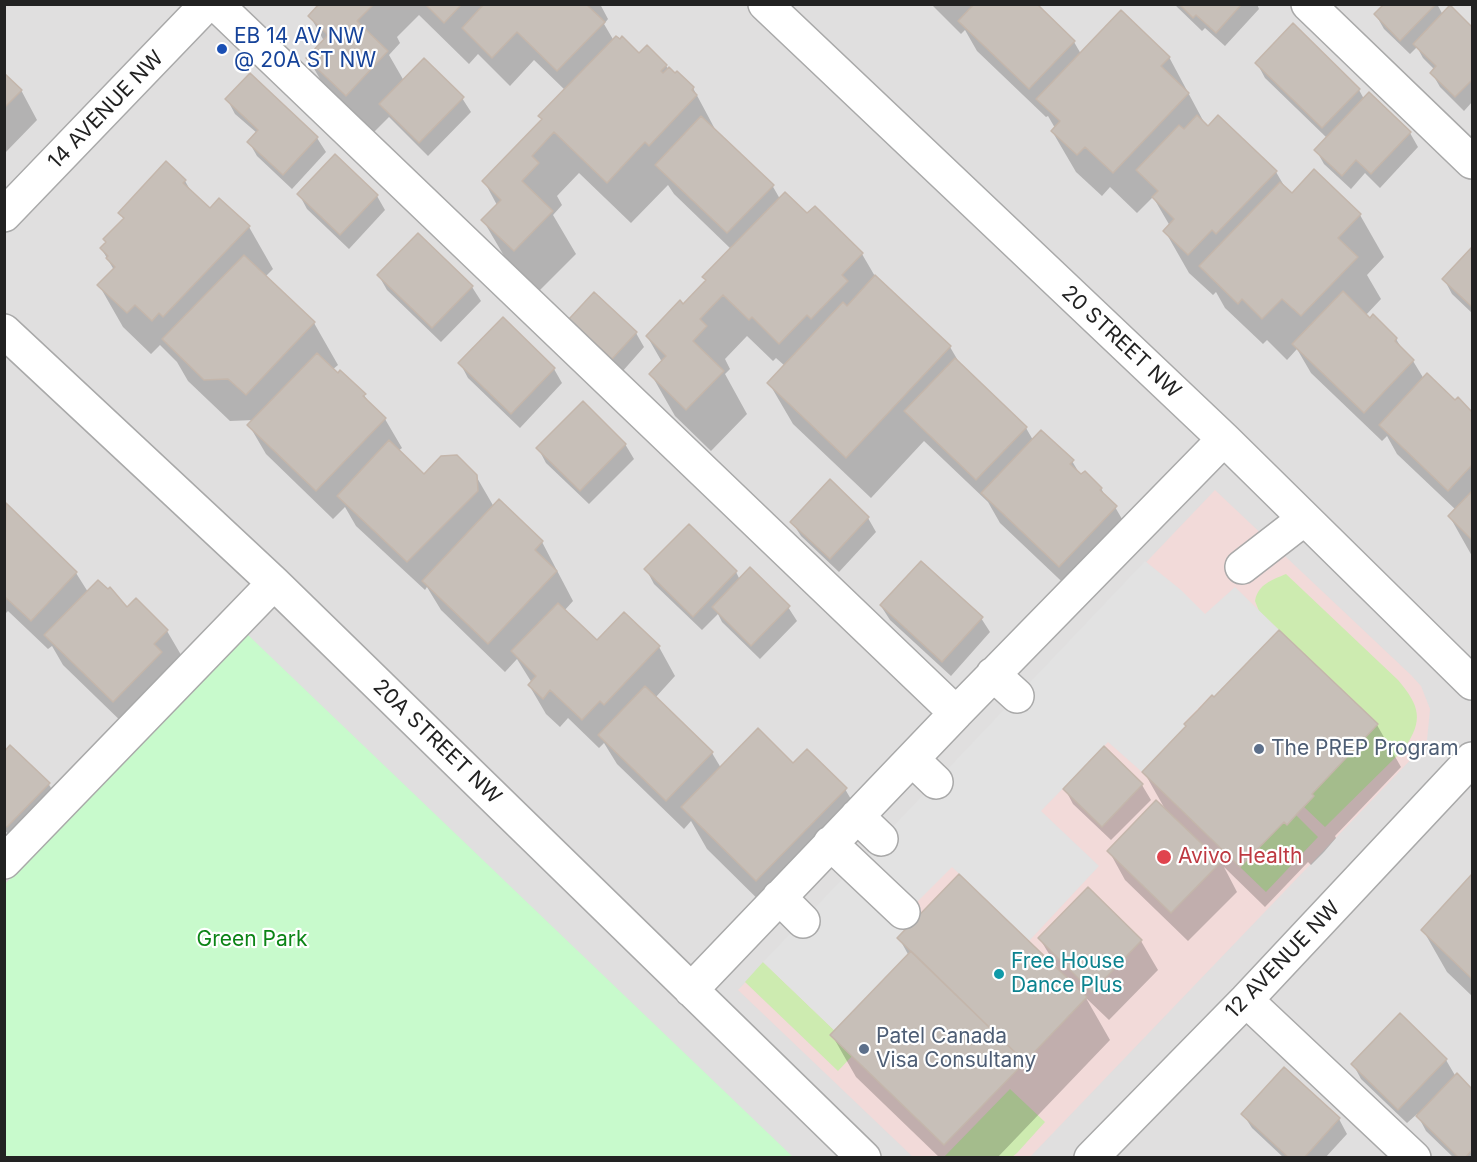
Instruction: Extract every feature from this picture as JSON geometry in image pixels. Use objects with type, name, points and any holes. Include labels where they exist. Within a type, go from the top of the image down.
[{"type":"street","name":"14 AVENUE NW","points":[[4,215],[207,4]]},
{"type":"street","points":[[216,4],[956,713]]},
{"type":"street","name":"20 STREET NW","points":[[765,4],[1224,439],[1473,683]]},
{"type":"street","points":[[1308,4],[1473,162]]},
{"type":"street","name":"20A STREET NW","points":[[4,331],[274,583],[864,1158]]},
{"type":"street","points":[[691,990],[993,674],[1224,439]]},
{"type":"street","points":[[1242,567],[1304,519]]},
{"type":"street","points":[[4,862],[274,583]]},
{"type":"street","points":[[993,674],[1017,696]]},
{"type":"street","points":[[912,759],[936,782]]},
{"type":"street","name":"12 AVENUE NW","points":[[1090,1158],[1246,1000],[1473,759]]},
{"type":"street","points":[[857,816],[881,839]]},
{"type":"street","points":[[830,843],[903,912]]},
{"type":"street","points":[[779,897],[803,921]]},
{"type":"street","points":[[1246,1000],[1414,1158]]},
{"type":"shaded area","points":[[5,5],[1472,5],[1472,1157],[5,1157]]},
{"type":"shaded area","points":[[1215,490],[1421,686],[1430,709],[1427,740],[1030,1157],[913,1157],[738,990]]},
{"type":"shaded area","points":[[1145,561],[1181,590],[1205,614],[1235,587],[1279,630],[1214,697],[1211,695],[1184,723],[1186,726],[1142,772],[1108,742],[1041,811],[1099,866],[1029,941],[952,867],[913,906],[864,857]]},
{"type":"shaded area","points":[[847,874],[904,931],[911,951],[835,1031],[763,962]]},
{"type":"green space","points":[[1286,574],[1398,680],[1411,698],[1417,713],[1415,730],[1404,749],[1325,827],[1303,806],[1378,724],[1259,611],[1255,601],[1259,590],[1266,583]]},
{"type":"green space","name":"Green Park","points":[[247,634],[793,1157],[5,1157],[4,885]]},
{"type":"green space","points":[[1296,815],[1318,837],[1266,892],[1240,867],[1284,822]]},
{"type":"green space","points":[[763,962],[835,1031],[852,1056],[838,1071],[745,982]]},
{"type":"green space","points":[[1010,1089],[1045,1122],[1017,1153],[1012,1157],[944,1157]]},
{"type":"building","points":[[319,4],[374,4],[357,21],[388,51],[346,96],[306,58],[328,35],[308,16]]},
{"type":"building","points":[[425,4],[462,4],[444,23]]},
{"type":"building","points":[[484,4],[586,4],[605,22],[557,71],[517,32],[492,58],[462,28]]},
{"type":"building","points":[[974,4],[1037,4],[1075,41],[1029,89],[958,21]]},
{"type":"building","points":[[1179,4],[1242,4],[1216,33],[1196,15],[1193,18]]},
{"type":"building","points":[[1384,4],[1436,4],[1400,41],[1374,14]]},
{"type":"building","points":[[1450,5],[1472,27],[1472,80],[1455,97],[1430,73],[1436,66],[1413,44]]},
{"type":"building","points":[[1121,10],[1170,57],[1161,66],[1189,93],[1113,173],[1085,147],[1077,155],[1051,131],[1060,121],[1036,99]]},
{"type":"building","points":[[1293,23],[1360,89],[1322,128],[1255,63]]},
{"type":"building","points":[[616,36],[620,39],[622,36],[639,53],[647,45],[667,65],[661,71],[663,73],[669,67],[675,73],[677,71],[694,87],[692,90],[697,95],[649,146],[645,142],[607,183],[554,132],[532,156],[539,163],[522,181],[553,211],[514,251],[481,220],[501,200],[482,181],[542,119],[538,116]]},
{"type":"building","points":[[424,58],[464,97],[419,143],[379,104]]},
{"type":"building","points":[[4,73],[22,90],[4,108]]},
{"type":"building","points":[[250,73],[318,137],[283,175],[247,142],[258,130],[225,99]]},
{"type":"building","points":[[1369,92],[1411,132],[1371,174],[1356,160],[1342,176],[1314,150]]},
{"type":"building","points":[[1197,115],[1208,126],[1218,115],[1277,171],[1216,234],[1212,230],[1188,255],[1163,231],[1174,219],[1152,197],[1158,191],[1136,170],[1179,125],[1184,129]]},
{"type":"building","points":[[701,116],[774,185],[727,233],[655,165]]},
{"type":"building","points":[[335,154],[378,195],[340,235],[297,194]]},
{"type":"building","points":[[166,161],[186,180],[183,183],[210,208],[219,198],[250,226],[163,317],[159,313],[152,321],[135,305],[127,313],[97,285],[115,267],[100,248],[106,242],[103,239],[124,218],[118,213]]},
{"type":"building","points":[[1314,169],[1361,214],[1338,238],[1358,257],[1301,316],[1282,299],[1262,319],[1242,299],[1238,304],[1199,266],[1280,182],[1292,193]]},
{"type":"building","points":[[785,192],[807,213],[815,206],[863,253],[842,275],[848,281],[811,319],[807,315],[779,344],[752,317],[749,320],[723,295],[700,319],[707,326],[693,341],[724,371],[686,410],[649,374],[666,356],[646,336],[680,300],[683,304],[706,280],[702,277]]},
{"type":"building","points":[[418,233],[473,286],[432,328],[377,275]]},
{"type":"building","points":[[1472,247],[1472,307],[1442,279]]},
{"type":"building","points":[[244,255],[315,322],[246,395],[228,379],[204,380],[162,339]]},
{"type":"building","points":[[875,275],[951,346],[846,458],[767,383],[843,302],[847,306]]},
{"type":"building","points":[[1343,291],[1370,318],[1373,314],[1397,338],[1395,341],[1414,360],[1364,413],[1292,344]]},
{"type":"building","points":[[594,292],[637,332],[612,359],[569,319]]},
{"type":"building","points":[[503,317],[555,368],[511,414],[458,363]]},
{"type":"building","points":[[317,353],[338,373],[340,370],[366,394],[363,396],[386,418],[316,491],[247,425]]},
{"type":"building","points":[[955,358],[1027,427],[976,480],[904,411]]},
{"type":"building","points":[[1427,373],[1455,400],[1458,397],[1472,412],[1472,465],[1448,491],[1379,425]]},
{"type":"building","points":[[583,401],[626,444],[580,491],[536,448]]},
{"type":"building","points":[[1041,430],[1074,460],[1070,464],[1081,474],[1085,471],[1117,506],[1059,567],[981,493]]},
{"type":"building","points":[[389,440],[424,474],[441,456],[457,455],[477,475],[478,491],[407,562],[337,496]]},
{"type":"building","points":[[830,479],[869,517],[830,559],[790,522]]},
{"type":"building","points":[[1472,491],[1472,540],[1448,516]]},
{"type":"building","points":[[499,499],[543,541],[535,550],[557,571],[488,644],[422,581]]},
{"type":"building","points":[[6,503],[77,572],[31,621],[4,596]]},
{"type":"building","points":[[689,524],[737,571],[693,617],[644,569]]},
{"type":"building","points":[[921,561],[983,617],[942,662],[880,605]]},
{"type":"building","points":[[750,567],[790,606],[751,646],[712,607]]},
{"type":"building","points":[[98,580],[108,589],[110,587],[127,607],[136,598],[168,630],[154,644],[162,652],[113,702],[44,635]]},
{"type":"building","points":[[558,603],[597,640],[624,612],[660,646],[604,705],[600,701],[582,720],[550,690],[543,699],[528,685],[536,676],[511,651]]},
{"type":"building","name":"The PREP Program","points":[[1279,630],[1378,724],[1312,794],[1314,796],[1287,825],[1284,822],[1240,867],[1142,772],[1186,726],[1184,724],[1212,695],[1214,697]]},
{"type":"building","points":[[645,686],[713,752],[666,801],[598,735]]},
{"type":"building","points":[[758,728],[793,763],[807,749],[847,788],[756,881],[681,807]]},
{"type":"building","points":[[10,745],[50,783],[7,827],[4,825],[4,752]]},
{"type":"building","points":[[1104,746],[1143,784],[1102,827],[1063,789]]},
{"type":"building","name":"Avivo Health","points":[[1156,800],[1221,862],[1171,913],[1107,851]]},
{"type":"building","name":"Free House Dance Plus","points":[[959,874],[1087,997],[1025,1062],[897,938]]},
{"type":"building","points":[[1472,874],[1472,979],[1421,930]]},
{"type":"building","points":[[1088,887],[1142,940],[1092,992],[1038,938]]},
{"type":"building","points":[[911,951],[1025,1062],[944,1145],[830,1035]]},
{"type":"building","points":[[1400,1013],[1447,1059],[1398,1110],[1351,1064]]},
{"type":"building","points":[[1284,1067],[1340,1118],[1304,1158],[1289,1158],[1241,1114]]},
{"type":"building","points":[[1457,1073],[1472,1089],[1472,1150],[1465,1158],[1459,1158],[1416,1116]]},
{"type":"place","name":"EB 14 AV NW @ 20A ST NW","points":[[222,49]]},
{"type":"place","name":"The PREP Program","points":[[1259,749]]},
{"type":"place","name":"Avivo Health","points":[[1164,857]]},
{"type":"place","name":"Free House Dance Plus","points":[[999,974]]},
{"type":"place","name":"Patel Canada Visa Consultany","points":[[864,1049]]}]
